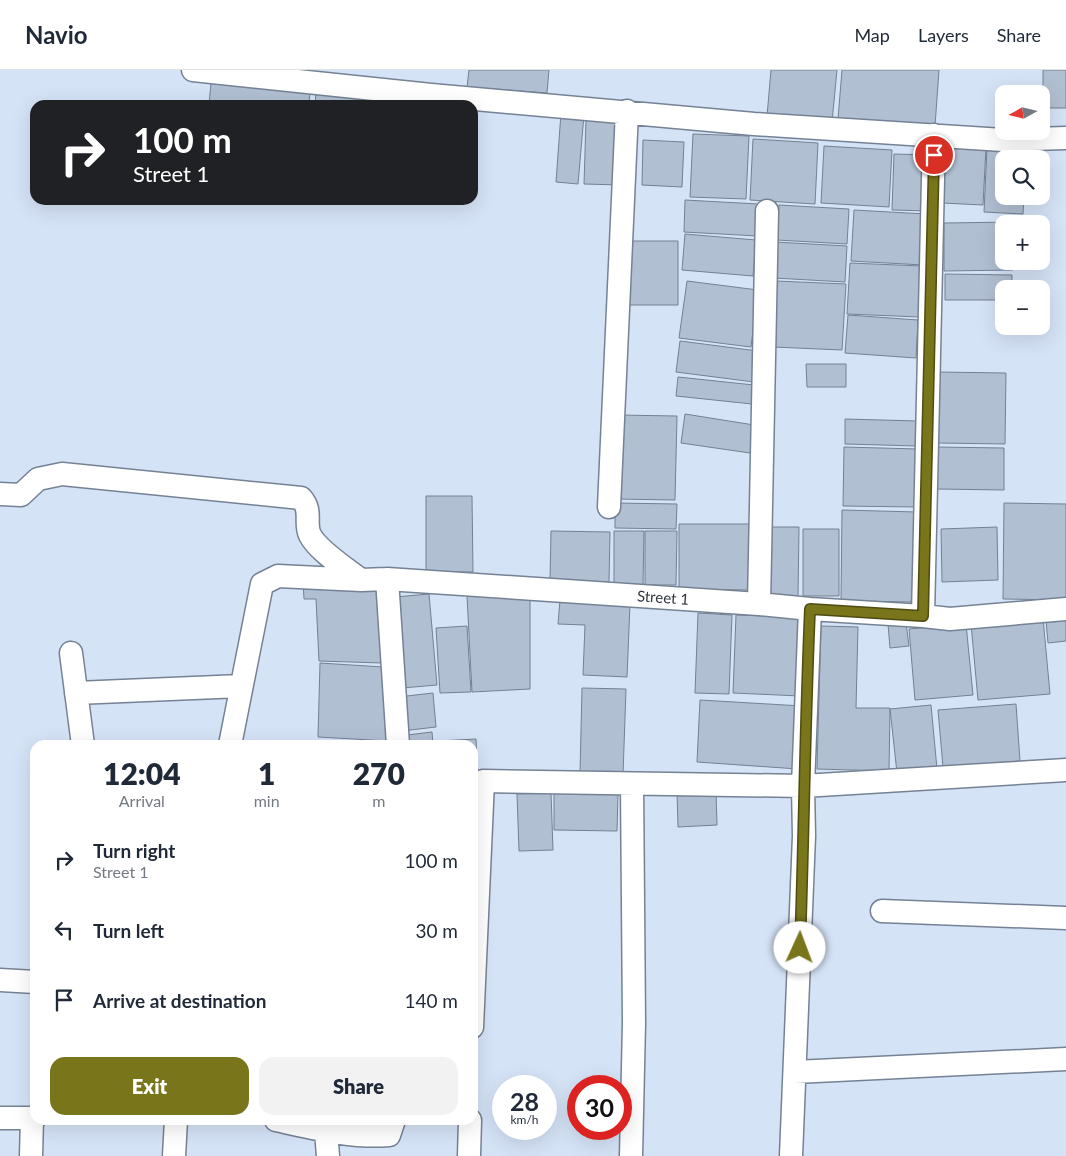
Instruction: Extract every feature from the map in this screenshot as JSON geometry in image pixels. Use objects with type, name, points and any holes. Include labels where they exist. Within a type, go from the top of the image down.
[{"type":"street","points":[[194,70],[430,95],[627,111],[754,124],[1003,140],[1066,138]]},
{"type":"street","points":[[609,507],[627,111]]},
{"type":"street","points":[[923,616],[934,135]]},
{"type":"street","points":[[759,604],[767,211]]},
{"type":"street","points":[[0,494],[21,495],[38,479],[62,474],[301,498],[307,504],[310,535],[303,576]]},
{"type":"street","points":[[310,535],[328,556],[361,580]]},
{"type":"street","name":"Street 1","points":[[241,686],[262,584],[278,576],[361,580],[387,579],[950,619],[1066,609]]},
{"type":"street","points":[[387,579],[398,740]]},
{"type":"street","points":[[790,1156],[804,836],[803,786],[810,609]]},
{"type":"street","points":[[71,653],[82,740]]},
{"type":"street","points":[[76,693],[241,686],[231,740]]},
{"type":"street","points":[[478,893],[483,781],[803,786],[1066,770]]},
{"type":"street","points":[[631,1156],[634,1023],[632,784]]},
{"type":"street","points":[[882,910],[1066,918]]},
{"type":"street","points":[[0,980],[30,982]]},
{"type":"street","points":[[795,1072],[1066,1059]]},
{"type":"street","points":[[0,1118],[30,1118]]},
{"type":"street","points":[[31,1156],[33,1125]]},
{"type":"street","points":[[174,1156],[176,1125]]},
{"type":"street","points":[[299,1125],[369,1137],[389,1135],[392,1125]]},
{"type":"street","points":[[469,1156],[470,1125]]},
{"type":"street","points":[[326,1131],[328,1156]]},
{"type":"building","points":[[469,70],[549,70],[547,93],[467,87]]},
{"type":"building","points":[[771,70],[837,70],[832,122],[767,116]]},
{"type":"building","points":[[842,70],[939,70],[935,126],[838,119]]},
{"type":"building","points":[[1043,70],[1066,70],[1066,108],[1050,108],[1050,85],[1043,85]]},
{"type":"building","points":[[211,83],[310,91],[309,100],[209,100]]},
{"type":"building","points":[[316,91],[370,95],[370,100],[315,100]]},
{"type":"building","points":[[561,113],[584,115],[578,184],[556,182]]},
{"type":"building","points":[[586,120],[623,121],[621,185],[584,184]]},
{"type":"building","points":[[693,134],[749,136],[746,199],[690,197]]},
{"type":"building","points":[[753,139],[818,143],[815,204],[750,200]]},
{"type":"building","points":[[643,140],[684,142],[682,187],[642,185]]},
{"type":"building","points":[[824,146],[892,150],[889,207],[821,203]]},
{"type":"building","points":[[945,146],[986,148],[983,205],[942,203]]},
{"type":"building","points":[[987,148],[1026,150],[995,150],[995,205],[1024,205],[1023,214],[984,212]]},
{"type":"building","points":[[894,154],[930,155],[929,211],[892,210]]},
{"type":"building","points":[[685,200],[758,204],[757,236],[684,232]]},
{"type":"building","points":[[779,205],[849,209],[847,244],[777,240]]},
{"type":"building","points":[[854,210],[926,214],[923,265],[851,261]]},
{"type":"building","points":[[995,222],[995,270],[1013,270],[944,271],[944,223]]},
{"type":"building","points":[[685,234],[756,240],[753,276],[682,270]]},
{"type":"building","points":[[626,241],[678,241],[678,305],[626,305]]},
{"type":"building","points":[[775,242],[847,246],[845,282],[774,278]]},
{"type":"building","points":[[850,263],[921,266],[919,317],[847,314]]},
{"type":"building","points":[[945,274],[1012,275],[1012,280],[995,280],[995,300],[945,300]]},
{"type":"building","points":[[687,281],[758,290],[751,347],[679,338]]},
{"type":"building","points":[[776,281],[846,284],[842,350],[773,347]]},
{"type":"building","points":[[848,315],[918,320],[916,358],[845,353]]},
{"type":"building","points":[[680,341],[758,351],[754,382],[676,372]]},
{"type":"building","points":[[806,364],[846,364],[846,387],[807,387]]},
{"type":"building","points":[[938,372],[1006,373],[1005,444],[937,443]]},
{"type":"building","points":[[678,377],[754,385],[752,404],[676,396]]},
{"type":"building","points":[[685,414],[754,425],[750,453],[681,443]]},
{"type":"building","points":[[617,415],[677,416],[675,500],[616,499]]},
{"type":"building","points":[[845,419],[918,421],[917,446],[845,444]]},
{"type":"building","points":[[844,447],[918,449],[917,507],[843,506]]},
{"type":"building","points":[[937,447],[1004,448],[1004,490],[937,489]]},
{"type":"building","points":[[426,496],[472,496],[473,572],[426,572]]},
{"type":"building","points":[[615,503],[677,504],[676,529],[615,528]]},
{"type":"building","points":[[1004,503],[1066,504],[1066,600],[1003,599]]},
{"type":"building","points":[[842,510],[917,512],[915,602],[841,601]]},
{"type":"building","points":[[679,524],[751,524],[750,590],[679,589]]},
{"type":"building","points":[[768,527],[799,527],[798,597],[767,596]]},
{"type":"building","points":[[997,527],[998,580],[942,582],[941,529]]},
{"type":"building","points":[[803,529],[839,529],[839,596],[803,596]]},
{"type":"building","points":[[551,531],[610,532],[609,582],[550,580]]},
{"type":"building","points":[[614,531],[644,531],[643,585],[614,585]]},
{"type":"building","points":[[645,531],[677,531],[676,585],[645,585]]},
{"type":"building","points":[[303,581],[378,587],[382,663],[319,661],[316,599],[304,599]]},
{"type":"building","points":[[429,594],[437,685],[402,688],[395,597]]},
{"type":"building","points":[[467,596],[530,598],[530,689],[472,692]]},
{"type":"building","points":[[560,600],[630,604],[627,677],[583,675],[585,625],[558,624]]},
{"type":"building","points":[[698,613],[732,615],[729,694],[695,693]]},
{"type":"building","points":[[736,615],[803,617],[800,696],[733,693]]},
{"type":"building","points":[[1066,617],[1066,641],[1048,643],[1046,620]]},
{"type":"building","points":[[1043,618],[1050,694],[978,700],[971,624]]},
{"type":"building","points":[[906,623],[909,646],[890,648],[888,624]]},
{"type":"building","points":[[966,624],[973,695],[915,700],[909,629]]},
{"type":"building","points":[[467,626],[471,692],[440,693],[436,628]]},
{"type":"building","points":[[821,626],[858,627],[856,708],[890,708],[889,771],[817,769]]},
{"type":"building","points":[[320,663],[383,667],[388,740],[318,737]]},
{"type":"building","points":[[582,688],[626,689],[623,775],[580,774]]},
{"type":"building","points":[[433,693],[436,727],[402,731],[398,697]]},
{"type":"building","points":[[700,700],[802,706],[798,769],[697,762]]},
{"type":"building","points":[[1016,704],[1020,761],[943,767],[938,710]]},
{"type":"building","points":[[931,705],[937,769],[897,773],[890,709]]},
{"type":"building","points":[[432,732],[433,740],[399,740],[399,736]]},
{"type":"building","points":[[716,791],[717,825],[678,827],[677,792]]},
{"type":"building","points":[[551,793],[553,850],[519,851],[517,794]]},
{"type":"building","points":[[554,793],[618,794],[617,831],[554,830]]},
{"type":"route","points":[[800,948],[804,836],[803,786],[810,609],[923,616],[934,155]]}]
